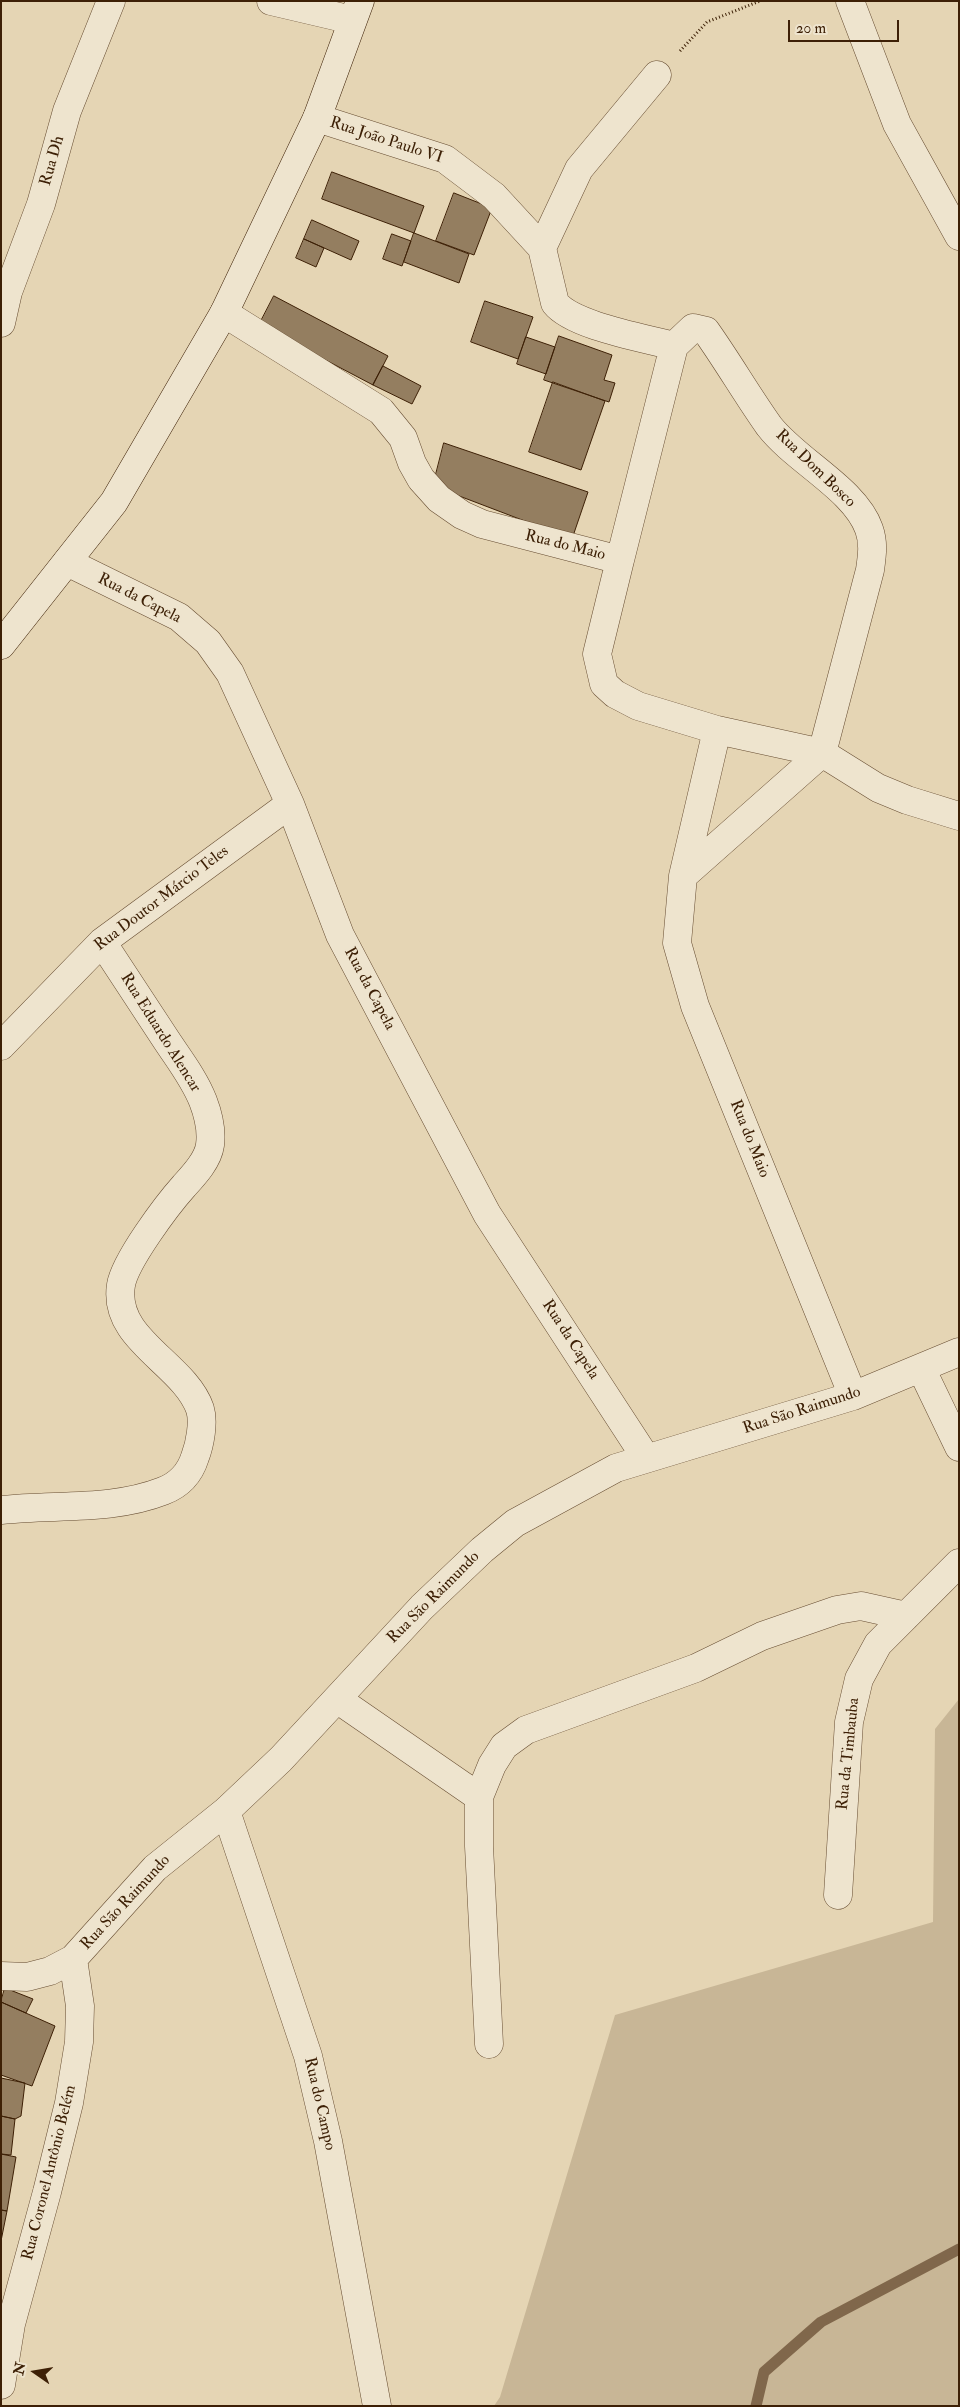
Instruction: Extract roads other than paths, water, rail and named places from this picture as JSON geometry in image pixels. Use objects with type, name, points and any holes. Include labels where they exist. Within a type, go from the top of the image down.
[{"type":"street","name":"Rua Dh","points":[[1,323],[8,292],[41,204],[67,111],[111,1]]},
{"type":"street","points":[[1,645],[114,502],[224,313],[317,118],[356,11],[271,1]]},
{"type":"street","points":[[850,1],[897,124],[959,236]]},
{"type":"street","points":[[620,560],[674,346],[598,326],[560,310],[555,303],[542,248],[579,169],[657,75]]},
{"type":"street","name":"Rua João Paulo VI","points":[[317,118],[445,159],[494,196],[542,248]]},
{"type":"street","name":"Rua do Maio","points":[[224,313],[381,411],[403,438],[412,463],[421,479],[439,499],[462,515],[482,524],[620,560],[597,654],[604,684],[615,694],[638,706],[717,730],[684,876],[677,943],[695,1006],[853,1396]]},
{"type":"street","name":"Rua Dom Bosco","points":[[674,346],[694,328],[706,331],[770,426],[788,446],[851,501],[869,528],[873,549],[870,570],[822,753]]},
{"type":"street","name":"Rua da Capela","points":[[67,562],[179,617],[208,642],[230,673],[290,804],[340,934],[487,1214],[646,1458]]},
{"type":"street","points":[[717,730],[822,753],[878,788],[907,800],[959,816]]},
{"type":"street","points":[[684,876],[822,753]]},
{"type":"street","name":"Rua Doutor Márcio Teles","points":[[1,1046],[102,942],[290,804]]},
{"type":"street","name":"Rua Eduardo Alencar","points":[[1,1510],[108,1504],[134,1500],[164,1491],[178,1483],[191,1469],[198,1447],[200,1410],[192,1394],[131,1327],[120,1300],[124,1275],[164,1209],[193,1176],[205,1157],[210,1144],[210,1128],[203,1101],[187,1071],[102,942]]},
{"type":"street","name":"Rua São Raimundo","points":[[1,1976],[27,1977],[50,1971],[73,1959],[155,1868],[226,1811],[281,1759],[422,1607],[482,1550],[515,1523],[616,1468],[853,1396],[959,1352]]},
{"type":"street","points":[[921,1368],[959,1447]]},
{"type":"street","name":"Rua da Timbauba","points":[[838,1895],[849,1722],[859,1679],[878,1644],[959,1563]]},
{"type":"street","points":[[489,2044],[478,1832],[479,1797],[492,1765],[504,1746],[526,1730],[696,1668],[762,1636],[837,1610],[861,1606],[906,1616]]},
{"type":"street","points":[[337,1699],[479,1797]]},
{"type":"street","name":"Rua do Campo","points":[[226,1811],[308,2056],[328,2142],[377,2406]]},
{"type":"street","name":"Rua Coronel Antônio Belém","points":[[1,2385],[10,2324],[47,2192],[69,2103],[79,2042],[80,2006],[73,1959]]},
{"type":"waterway","points":[[756,2406],[764,2372],[821,2322],[959,2249]]}]
